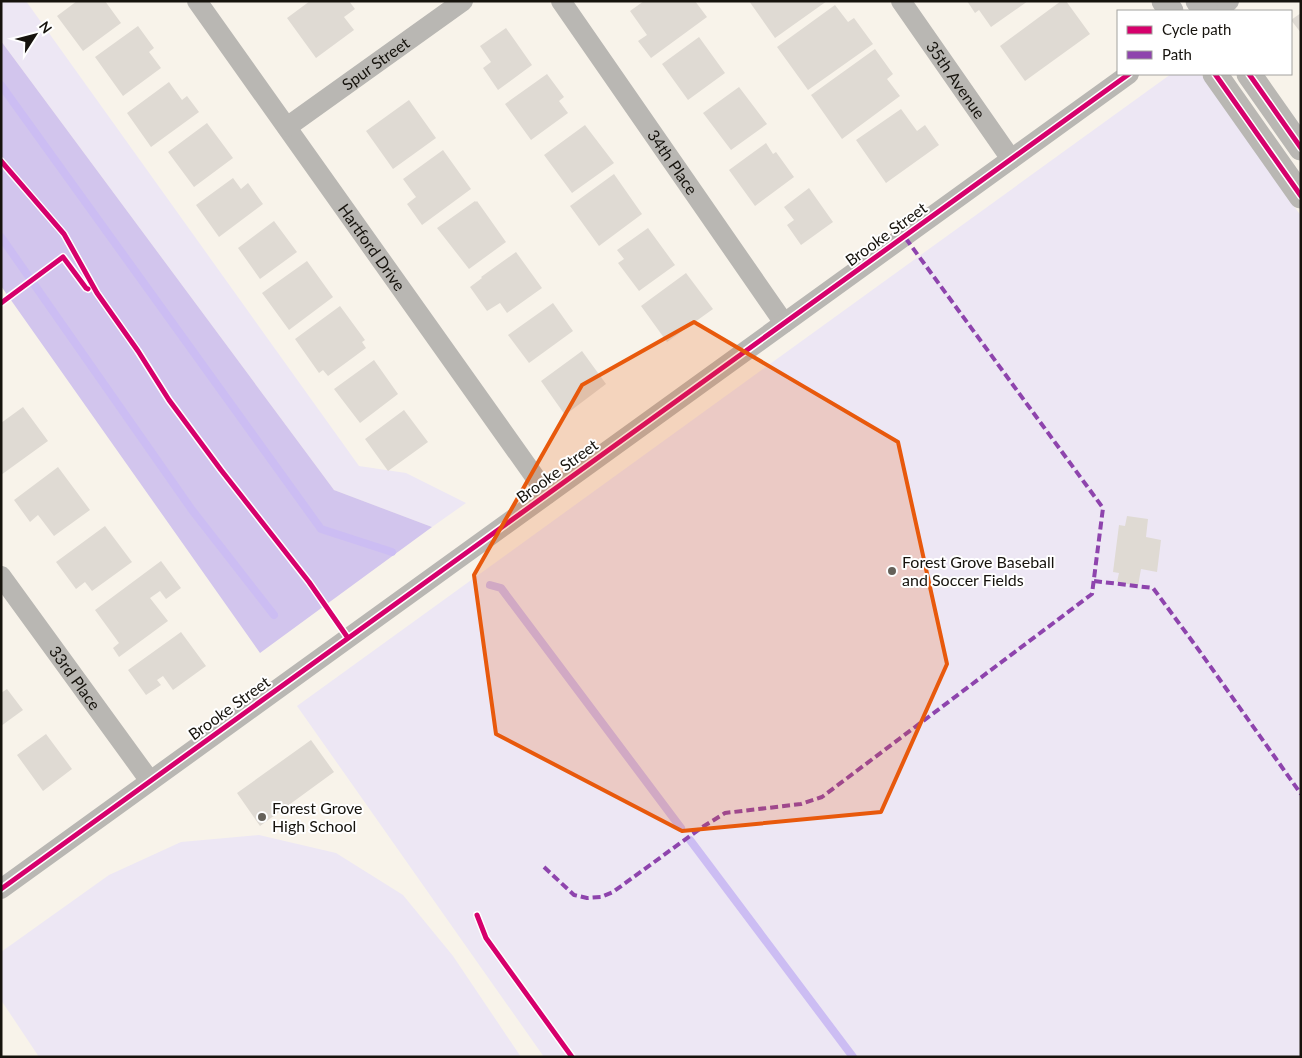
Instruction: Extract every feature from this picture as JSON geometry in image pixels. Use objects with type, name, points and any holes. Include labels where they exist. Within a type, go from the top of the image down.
[{"type":"street","name":"Hartford Drive","points":[[197,1],[548,494]]},
{"type":"street","name":"Spur Street","points":[[287,127],[463,1]]},
{"type":"street","name":"34th Place","points":[[561,1],[784,323]]},
{"type":"street","name":"35th Avenue","points":[[901,1],[1011,158]]},
{"type":"street","points":[[1216,10],[1229,1]]},
{"type":"street","name":"Brooke Street","points":[[1,890],[1127,75]]},
{"type":"street","points":[[1216,75],[1301,196]]},
{"type":"street","points":[[1250,75],[1301,148]]},
{"type":"street","name":"33rd Place","points":[[1,576],[150,781]]},
{"type":"highlighted area","points":[[694,322],[898,442],[947,664],[881,812],[682,831],[496,734],[474,575],[582,385]]},
{"type":"shaded area","points":[[1,1],[26,1],[359,466],[406,473],[466,503],[432,527],[334,490],[1,41]]},
{"type":"shaded area","points":[[1,41],[334,490],[432,527],[260,653],[1,286]]},
{"type":"shaded area","name":"Forest Grove Baseball and Soccer Fields","points":[[1170,75],[1202,75],[1301,216],[1301,1057],[544,1057],[297,706]]},
{"type":"shaded area","name":"Forest Grove High School","points":[[259,835],[336,853],[403,895],[453,956],[521,1057],[39,1057],[1,1000],[1,952],[109,875],[181,842]]},
{"type":"building","points":[[77,1],[105,1],[121,23],[83,51],[57,16]]},
{"type":"building","points":[[310,1],[349,1],[355,9],[344,17],[354,30],[316,58],[287,18]]},
{"type":"building","points":[[644,1],[695,1],[707,17],[651,58],[638,41],[647,35],[630,11]]},
{"type":"building","points":[[749,1],[827,1],[775,38]]},
{"type":"building","points":[[967,1],[1028,1],[991,27],[979,10],[975,13]]},
{"type":"building","points":[[1061,1],[1066,1],[1090,34],[1025,81],[1000,46]]},
{"type":"building","points":[[835,5],[848,22],[854,18],[873,44],[808,90],[777,47]]},
{"type":"building","points":[[1301,13],[1301,33],[1292,21]]},
{"type":"building","points":[[138,26],[154,48],[149,52],[161,68],[123,96],[95,57]]},
{"type":"building","points":[[506,28],[532,65],[498,90],[483,68],[491,62],[480,46]]},
{"type":"building","points":[[699,37],[725,73],[688,100],[662,64]]},
{"type":"building","points":[[875,49],[893,74],[887,79],[900,96],[842,139],[811,95]]},
{"type":"building","points":[[547,74],[564,97],[559,101],[568,113],[531,140],[505,104]]},
{"type":"building","points":[[169,82],[182,100],[187,96],[199,112],[151,147],[127,113]]},
{"type":"building","points":[[739,87],[767,124],[731,150],[703,113]]},
{"type":"building","points":[[409,100],[436,138],[393,169],[366,131]]},
{"type":"building","points":[[901,109],[917,131],[925,125],[939,145],[886,183],[856,140]]},
{"type":"building","points":[[207,123],[233,158],[194,187],[168,152]]},
{"type":"building","points":[[585,125],[614,163],[572,193],[544,155]]},
{"type":"building","points":[[766,143],[773,154],[776,152],[794,177],[755,206],[729,170]]},
{"type":"building","points":[[443,150],[471,189],[422,225],[407,204],[416,197],[403,179]]},
{"type":"building","points":[[614,174],[642,214],[599,246],[570,206]]},
{"type":"building","points":[[233,178],[241,189],[248,183],[263,204],[219,237],[196,205]]},
{"type":"building","points":[[809,188],[833,222],[801,245],[787,225],[794,220],[784,207]]},
{"type":"building","points":[[477,201],[506,242],[469,269],[437,228]]},
{"type":"building","points":[[274,221],[297,252],[260,279],[238,248]]},
{"type":"building","points":[[648,228],[675,265],[639,291],[618,263],[624,259],[617,250]]},
{"type":"building","points":[[516,252],[542,288],[507,313],[500,303],[487,311],[470,287]]},
{"type":"building","points":[[307,261],[333,297],[289,330],[262,293]]},
{"type":"building","points":[[686,273],[713,309],[667,342],[641,306]]},
{"type":"building","points":[[553,303],[573,331],[529,363],[508,335]]},
{"type":"building","points":[[340,306],[365,340],[362,342],[366,348],[328,376],[323,370],[319,373],[295,339]]},
{"type":"building","points":[[582,351],[606,384],[565,415],[541,381]]},
{"type":"building","points":[[374,360],[398,394],[360,423],[334,389]]},
{"type":"building","points":[[23,407],[48,441],[1,475],[1,423]]},
{"type":"building","points":[[404,410],[428,442],[388,471],[365,439]]},
{"type":"building","points":[[58,467],[90,510],[54,536],[38,515],[30,522],[14,500]]},
{"type":"building","points":[[1127,516],[1148,519],[1146,537],[1161,540],[1157,572],[1141,569],[1138,586],[1117,582],[1119,573],[1113,572],[1119,525],[1125,526]]},
{"type":"building","points":[[105,526],[132,562],[92,591],[85,582],[76,589],[56,562]]},
{"type":"building","points":[[161,561],[181,588],[166,599],[160,591],[150,598],[168,621],[119,657],[113,648],[119,643],[95,610]]},
{"type":"building","points":[[181,632],[206,666],[173,690],[163,676],[157,680],[161,685],[146,695],[128,670]]},
{"type":"building","points":[[7,689],[23,710],[1,726],[1,693]]},
{"type":"building","points":[[46,734],[72,769],[43,791],[17,755]]},
{"type":"building","points":[[311,740],[334,772],[260,826],[237,793]]},
{"type":"waterway","points":[[1,85],[321,529],[392,552]]},
{"type":"waterway","points":[[1,237],[192,510],[274,615]]},
{"type":"waterway","points":[[490,585],[501,588],[681,828]]},
{"type":"waterway","points":[[690,840],[853,1057]]},
{"type":"marked path","points":[[544,867],[574,895],[587,898],[601,897],[613,892],[701,828],[725,813],[801,804],[822,797],[1092,594],[1103,508],[904,236]]},
{"type":"marked path","points":[[1094,581],[1153,588],[1301,794]]},
{"type":"cycle path","points":[[1,889],[1128,75]]},
{"type":"cycle path","points":[[1216,75],[1301,196]]},
{"type":"cycle path","points":[[1250,75],[1301,148]]},
{"type":"cycle path","points":[[1,161],[64,234],[97,293],[138,351],[169,400],[309,582],[348,638]]},
{"type":"cycle path","points":[[1,303],[63,257],[88,289]]},
{"type":"cycle path","points":[[477,915],[486,938],[572,1057]]},
{"type":"place","name":"Forest Grove Baseball and Soccer Fields","points":[[892,571]]},
{"type":"place","name":"Forest Grove High School","points":[[262,817]]}]
